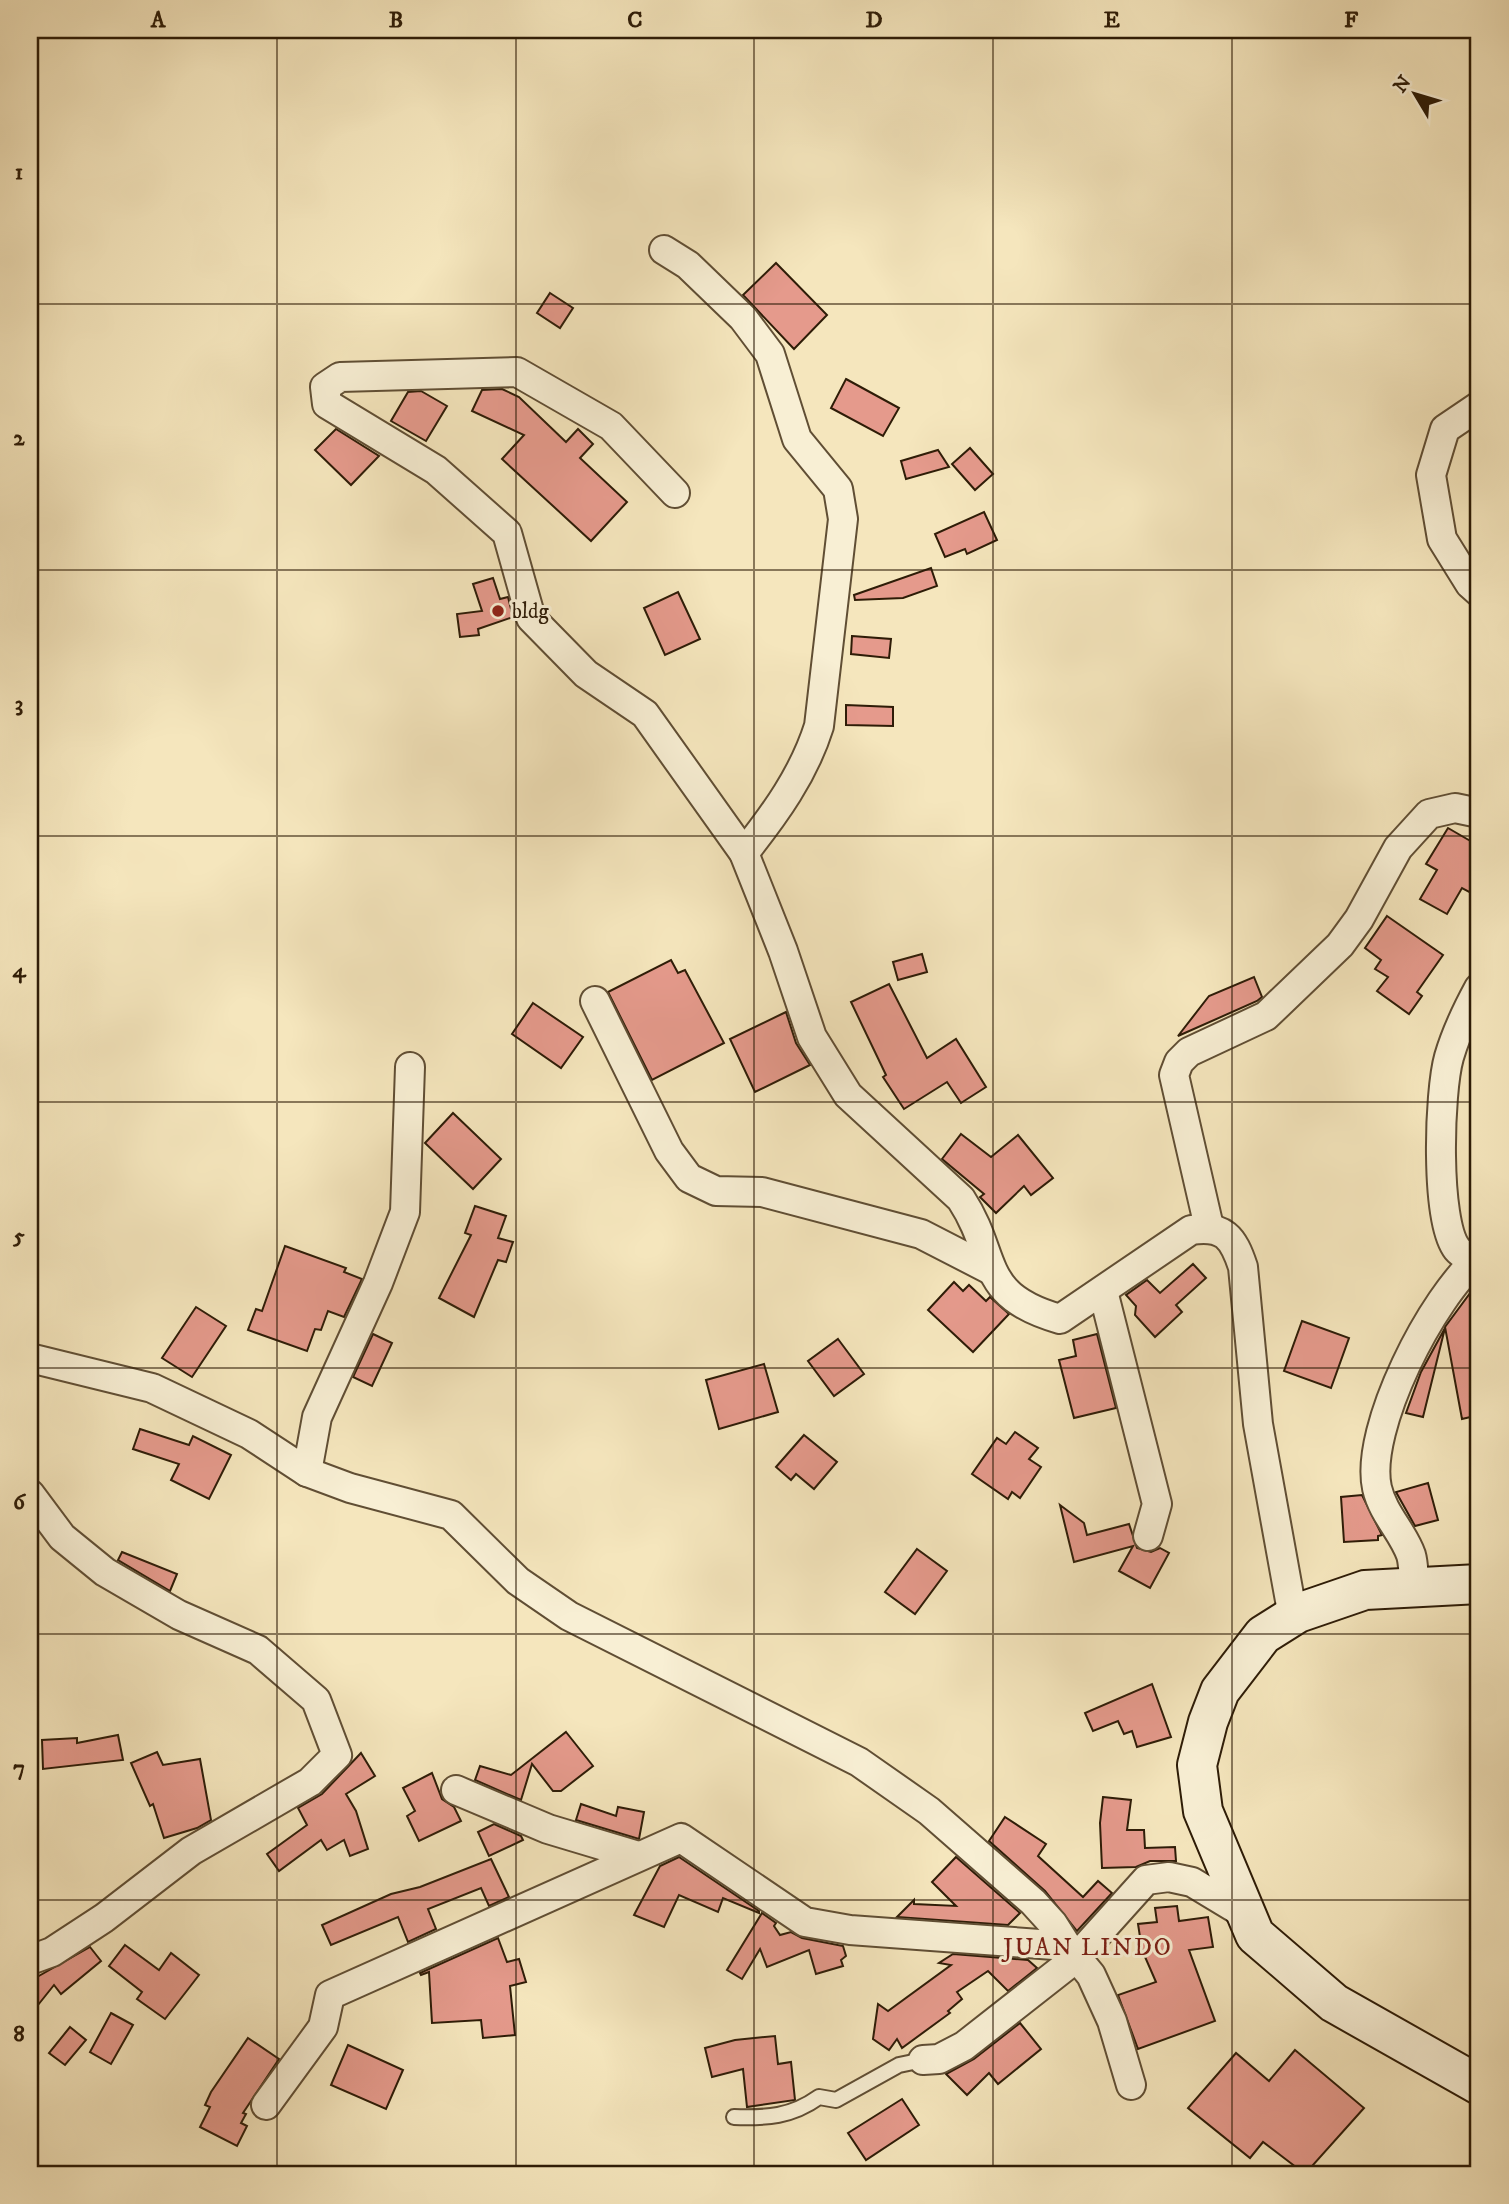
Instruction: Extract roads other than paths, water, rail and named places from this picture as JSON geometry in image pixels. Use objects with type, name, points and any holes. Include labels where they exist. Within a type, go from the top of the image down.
[{"type":"main road","points":[[1479,1584],[1365,1590],[1298,1612],[1263,1635],[1220,1691],[1208,1722],[1197,1765],[1203,1811],[1255,1935],[1334,2003],[1479,2085]]},
{"type":"street","points":[[664,250],[688,265],[743,318],[770,354],[797,439],[838,489],[843,519],[819,726],[803,768],[744,853]]},
{"type":"street","points":[[676,493],[611,426],[517,372],[340,377],[326,387],[327,404],[436,470],[507,533],[531,618],[586,674],[645,714],[744,853],[783,951],[812,1037],[848,1094],[961,1199],[973,1218],[989,1269],[1000,1285],[1029,1310],[1060,1319],[1191,1230],[1209,1227],[1226,1234],[1238,1250],[1243,1267],[1258,1424],[1293,1617]]},
{"type":"street","points":[[1479,406],[1445,429],[1431,475],[1442,539],[1470,584],[1479,592]]},
{"type":"street","points":[[1209,1227],[1174,1075],[1178,1062],[1189,1052],[1266,1016],[1340,945],[1359,919],[1398,848],[1429,814],[1455,808],[1479,813]]},
{"type":"street","points":[[1415,1587],[1411,1554],[1389,1520],[1377,1489],[1374,1463],[1379,1433],[1419,1337],[1477,1260],[1457,1250],[1447,1226],[1443,1200],[1441,1110],[1448,1059],[1459,1026],[1479,988]]},
{"type":"street","points":[[595,1001],[669,1151],[689,1178],[716,1191],[762,1192],[921,1234],[989,1269]]},
{"type":"street","points":[[307,1472],[317,1417],[378,1283],[405,1212],[410,1066]]},
{"type":"street","points":[[1103,1291],[1157,1504],[1148,1536]]},
{"type":"street","points":[[30,1358],[152,1388],[249,1434],[307,1472],[350,1488],[451,1515],[518,1581],[569,1616],[859,1762],[929,1811],[1032,1902],[1053,1924],[1071,1952],[1091,1975],[1112,2021],[1131,2085]]},
{"type":"street","points":[[30,1494],[62,1537],[105,1572],[178,1615],[258,1650],[307,1691],[316,1700],[337,1755],[310,1782],[191,1851],[104,1918],[52,1952],[30,1960]]},
{"type":"street","points":[[456,1790],[559,1833],[638,1856]]},
{"type":"street","points":[[265,2105],[323,2027],[330,1995],[681,1839],[805,1922],[850,1930],[1071,1952]]},
{"type":"street","points":[[923,2060],[939,2059],[964,2046],[1071,1952],[1146,1880],[1169,1877],[1192,1882],[1245,1913]]},
{"type":"lane","points":[[734,2117],[778,2117],[799,2111],[819,2098],[836,2100],[899,2065],[923,2060]]},
{"type":"place","name":"bldg","points":[[498,611]]},
{"type":"district","name":"JUAN LINDO","points":[[1088,1947]]}]
